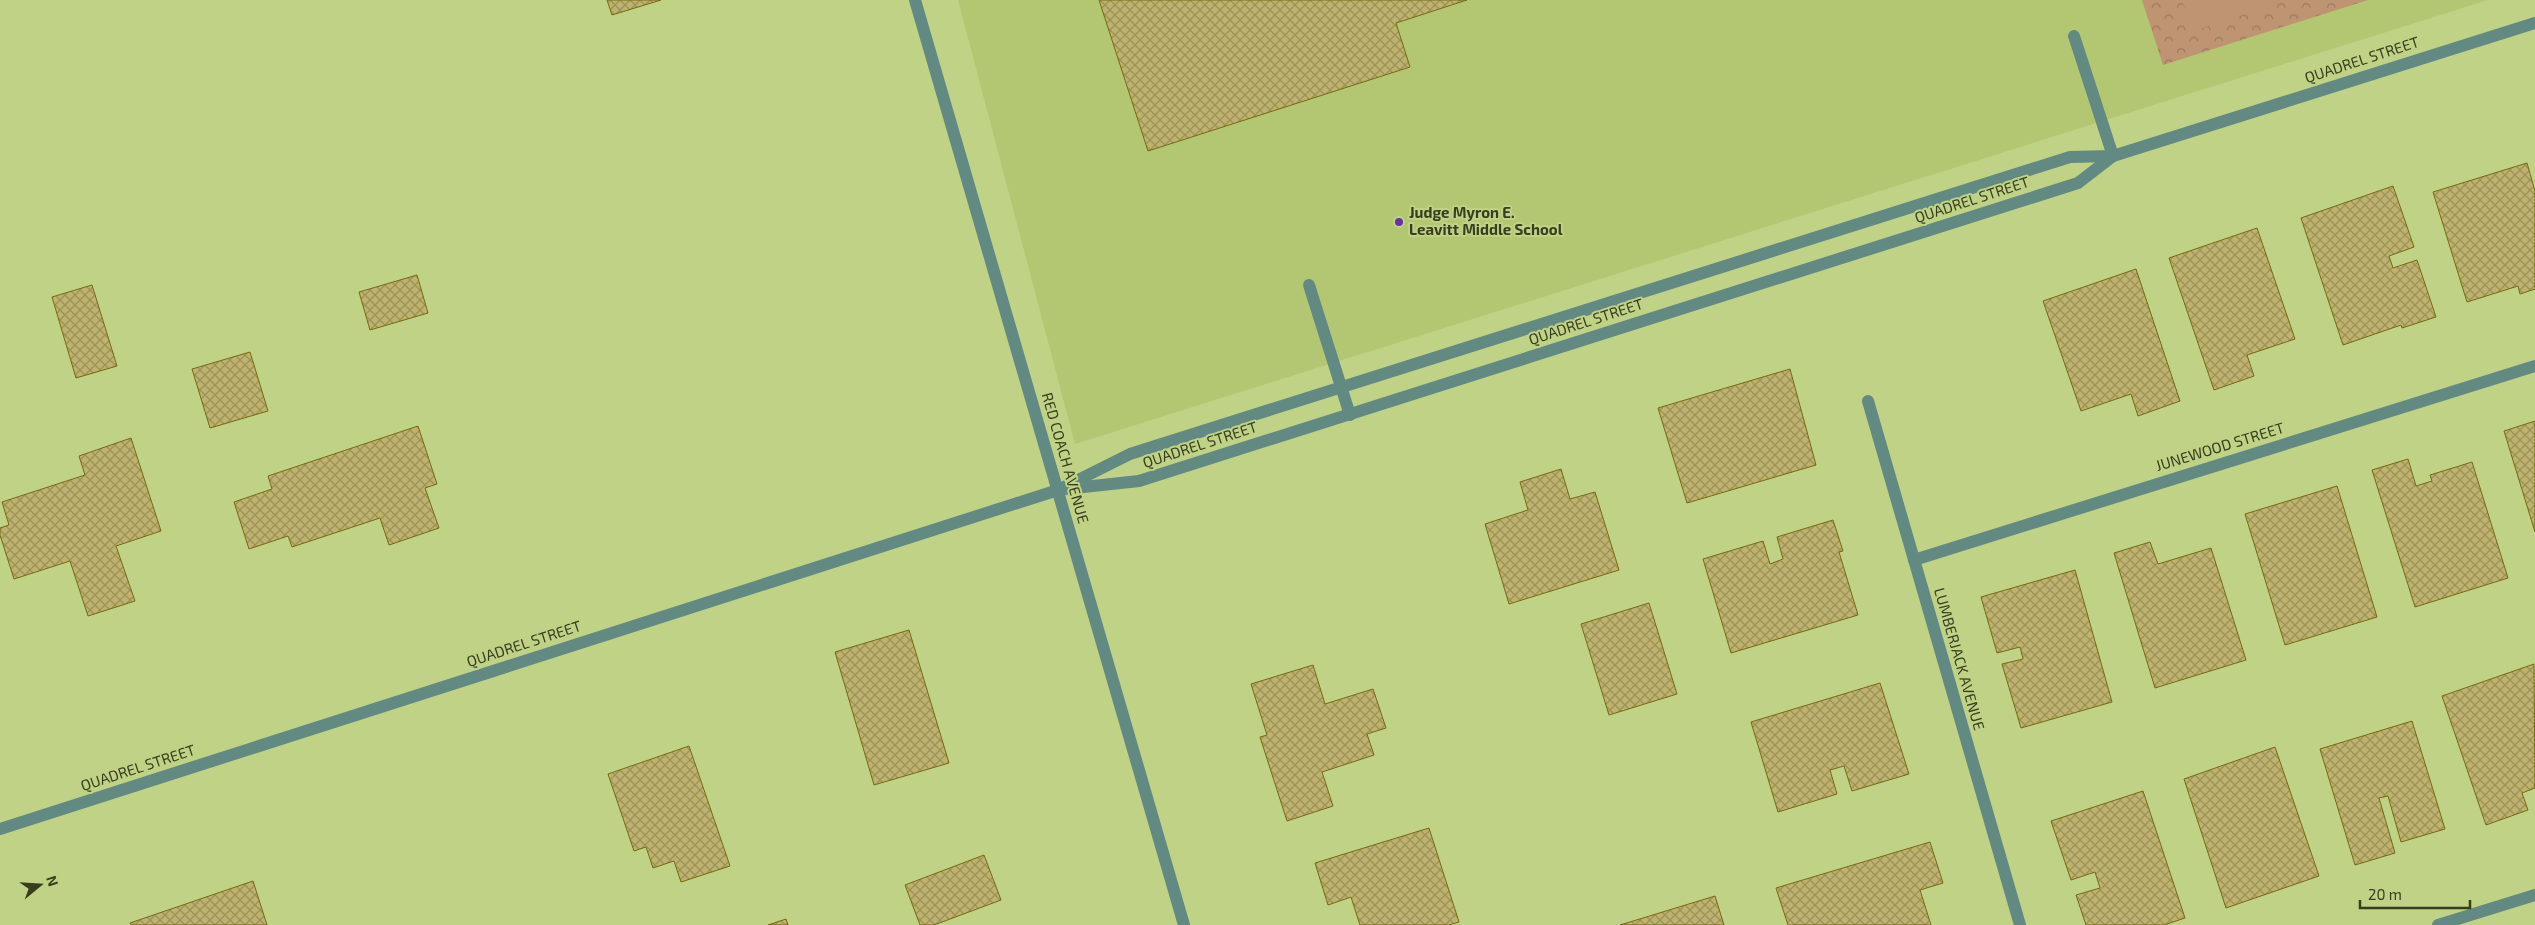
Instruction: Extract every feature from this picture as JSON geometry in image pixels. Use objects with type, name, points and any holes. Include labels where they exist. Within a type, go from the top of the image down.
[{"type":"street","name":"RED COACH AVENUE","points":[[915,0],[1184,925]]},
{"type":"street","name":"QUADREL STREET","points":[[0,829],[1058,490],[1130,454],[2070,157],[2113,156],[2535,23]]},
{"type":"street","points":[[2074,36],[2113,156]]},
{"type":"street","name":"QUADREL STREET","points":[[1058,490],[1139,482],[2078,183],[2113,156]]},
{"type":"street","points":[[1309,285],[1350,415]]},
{"type":"street","name":"JUNEWOOD STREET","points":[[1914,560],[2535,366]]},
{"type":"street","name":"LUMBERJACK AVENUE","points":[[1868,401],[2020,925]]},
{"type":"street","points":[[2438,925],[2535,895]]},
{"type":"shaded area","name":"Judge Myron E. Leavitt Middle School","points":[[958,0],[2488,0],[1075,444]]},
{"type":"green space","points":[[2142,0],[2368,0],[2163,65]]},
{"type":"green space","points":[[2182,0],[2289,0],[2193,31]]},
{"type":"building","points":[[607,0],[661,0],[612,15]]},
{"type":"building","points":[[1099,0],[1467,0],[1396,23],[1410,67],[1148,151]]},
{"type":"building","points":[[2527,163],[2535,191],[2535,289],[2520,294],[2518,286],[2467,302],[2433,192]]},
{"type":"building","points":[[2393,186],[2414,247],[2389,256],[2393,268],[2417,260],[2436,317],[2402,328],[2401,325],[2343,345],[2301,218]]},
{"type":"building","points":[[2257,228],[2295,339],[2247,355],[2254,376],[2214,390],[2169,258]]},
{"type":"building","points":[[2136,269],[2180,401],[2138,416],[2131,394],[2081,411],[2043,301]]},
{"type":"building","points":[[417,275],[428,313],[370,330],[359,292]]},
{"type":"building","points":[[92,285],[117,366],[76,378],[52,297]]},
{"type":"building","points":[[250,352],[268,411],[210,428],[192,369]]},
{"type":"building","points":[[1790,369],[1816,465],[1687,503],[1658,408]]},
{"type":"building","points":[[2535,421],[2535,532],[2504,431]]},
{"type":"building","points":[[418,426],[437,484],[425,488],[439,528],[389,545],[380,518],[292,547],[288,536],[249,549],[234,502],[272,489],[268,476]]},
{"type":"building","points":[[131,438],[161,531],[116,546],[135,601],[88,616],[70,561],[14,579],[0,535],[0,528],[9,525],[2,502],[85,475],[79,456]]},
{"type":"building","points":[[2408,459],[2416,486],[2432,481],[2430,475],[2472,462],[2508,578],[2415,607],[2372,470]]},
{"type":"building","points":[[1561,469],[1570,499],[1595,492],[1619,570],[1509,604],[1485,524],[1528,510],[1520,482]]},
{"type":"building","points":[[2337,486],[2377,617],[2285,645],[2245,514]]},
{"type":"building","points":[[1833,520],[1843,551],[1839,552],[1858,615],[1731,653],[1703,559],[1763,541],[1770,564],[1783,559],[1777,537]]},
{"type":"building","points":[[2150,542],[2158,564],[2211,548],[2246,660],[2155,688],[2114,553]]},
{"type":"building","points":[[2075,570],[2112,702],[2021,728],[2002,664],[2023,659],[2020,647],[1997,653],[1981,597]]},
{"type":"building","points":[[1649,603],[1677,694],[1609,715],[1581,624]]},
{"type":"building","points":[[909,630],[949,763],[874,785],[835,652]]},
{"type":"building","points":[[2534,664],[2535,788],[2522,793],[2528,810],[2486,825],[2442,696]]},
{"type":"building","points":[[1313,665],[1325,704],[1373,689],[1386,728],[1367,734],[1374,755],[1322,772],[1333,806],[1287,821],[1260,737],[1267,735],[1251,684]]},
{"type":"building","points":[[1880,683],[1909,774],[1852,791],[1844,766],[1830,770],[1837,794],[1778,812],[1751,722]]},
{"type":"building","points":[[2412,721],[2445,829],[2401,842],[2388,796],[2379,798],[2395,853],[2355,865],[2320,749]]},
{"type":"building","points":[[689,746],[730,866],[681,882],[674,861],[653,868],[646,847],[634,851],[608,774]]},
{"type":"building","points":[[2275,747],[2319,876],[2226,908],[2184,779]]},
{"type":"building","points":[[2143,791],[2185,918],[2164,925],[2086,925],[2076,895],[2100,888],[2095,872],[2071,880],[2051,821]]},
{"type":"building","points":[[1429,828],[1459,922],[1449,925],[1360,925],[1351,897],[1328,905],[1315,863]]},
{"type":"building","points":[[1930,842],[1943,883],[1920,890],[1931,925],[1788,925],[1776,888]]},
{"type":"building","points":[[984,855],[1001,900],[934,925],[920,925],[905,885]]},
{"type":"building","points":[[253,881],[267,925],[131,925],[130,923]]},
{"type":"building","points":[[1715,896],[1724,925],[1620,925]]},
{"type":"building","points":[[786,919],[788,925],[768,925]]},
{"type":"place","name":"Judge Myron E. Leavitt Middle School","points":[[1399,222]]}]
